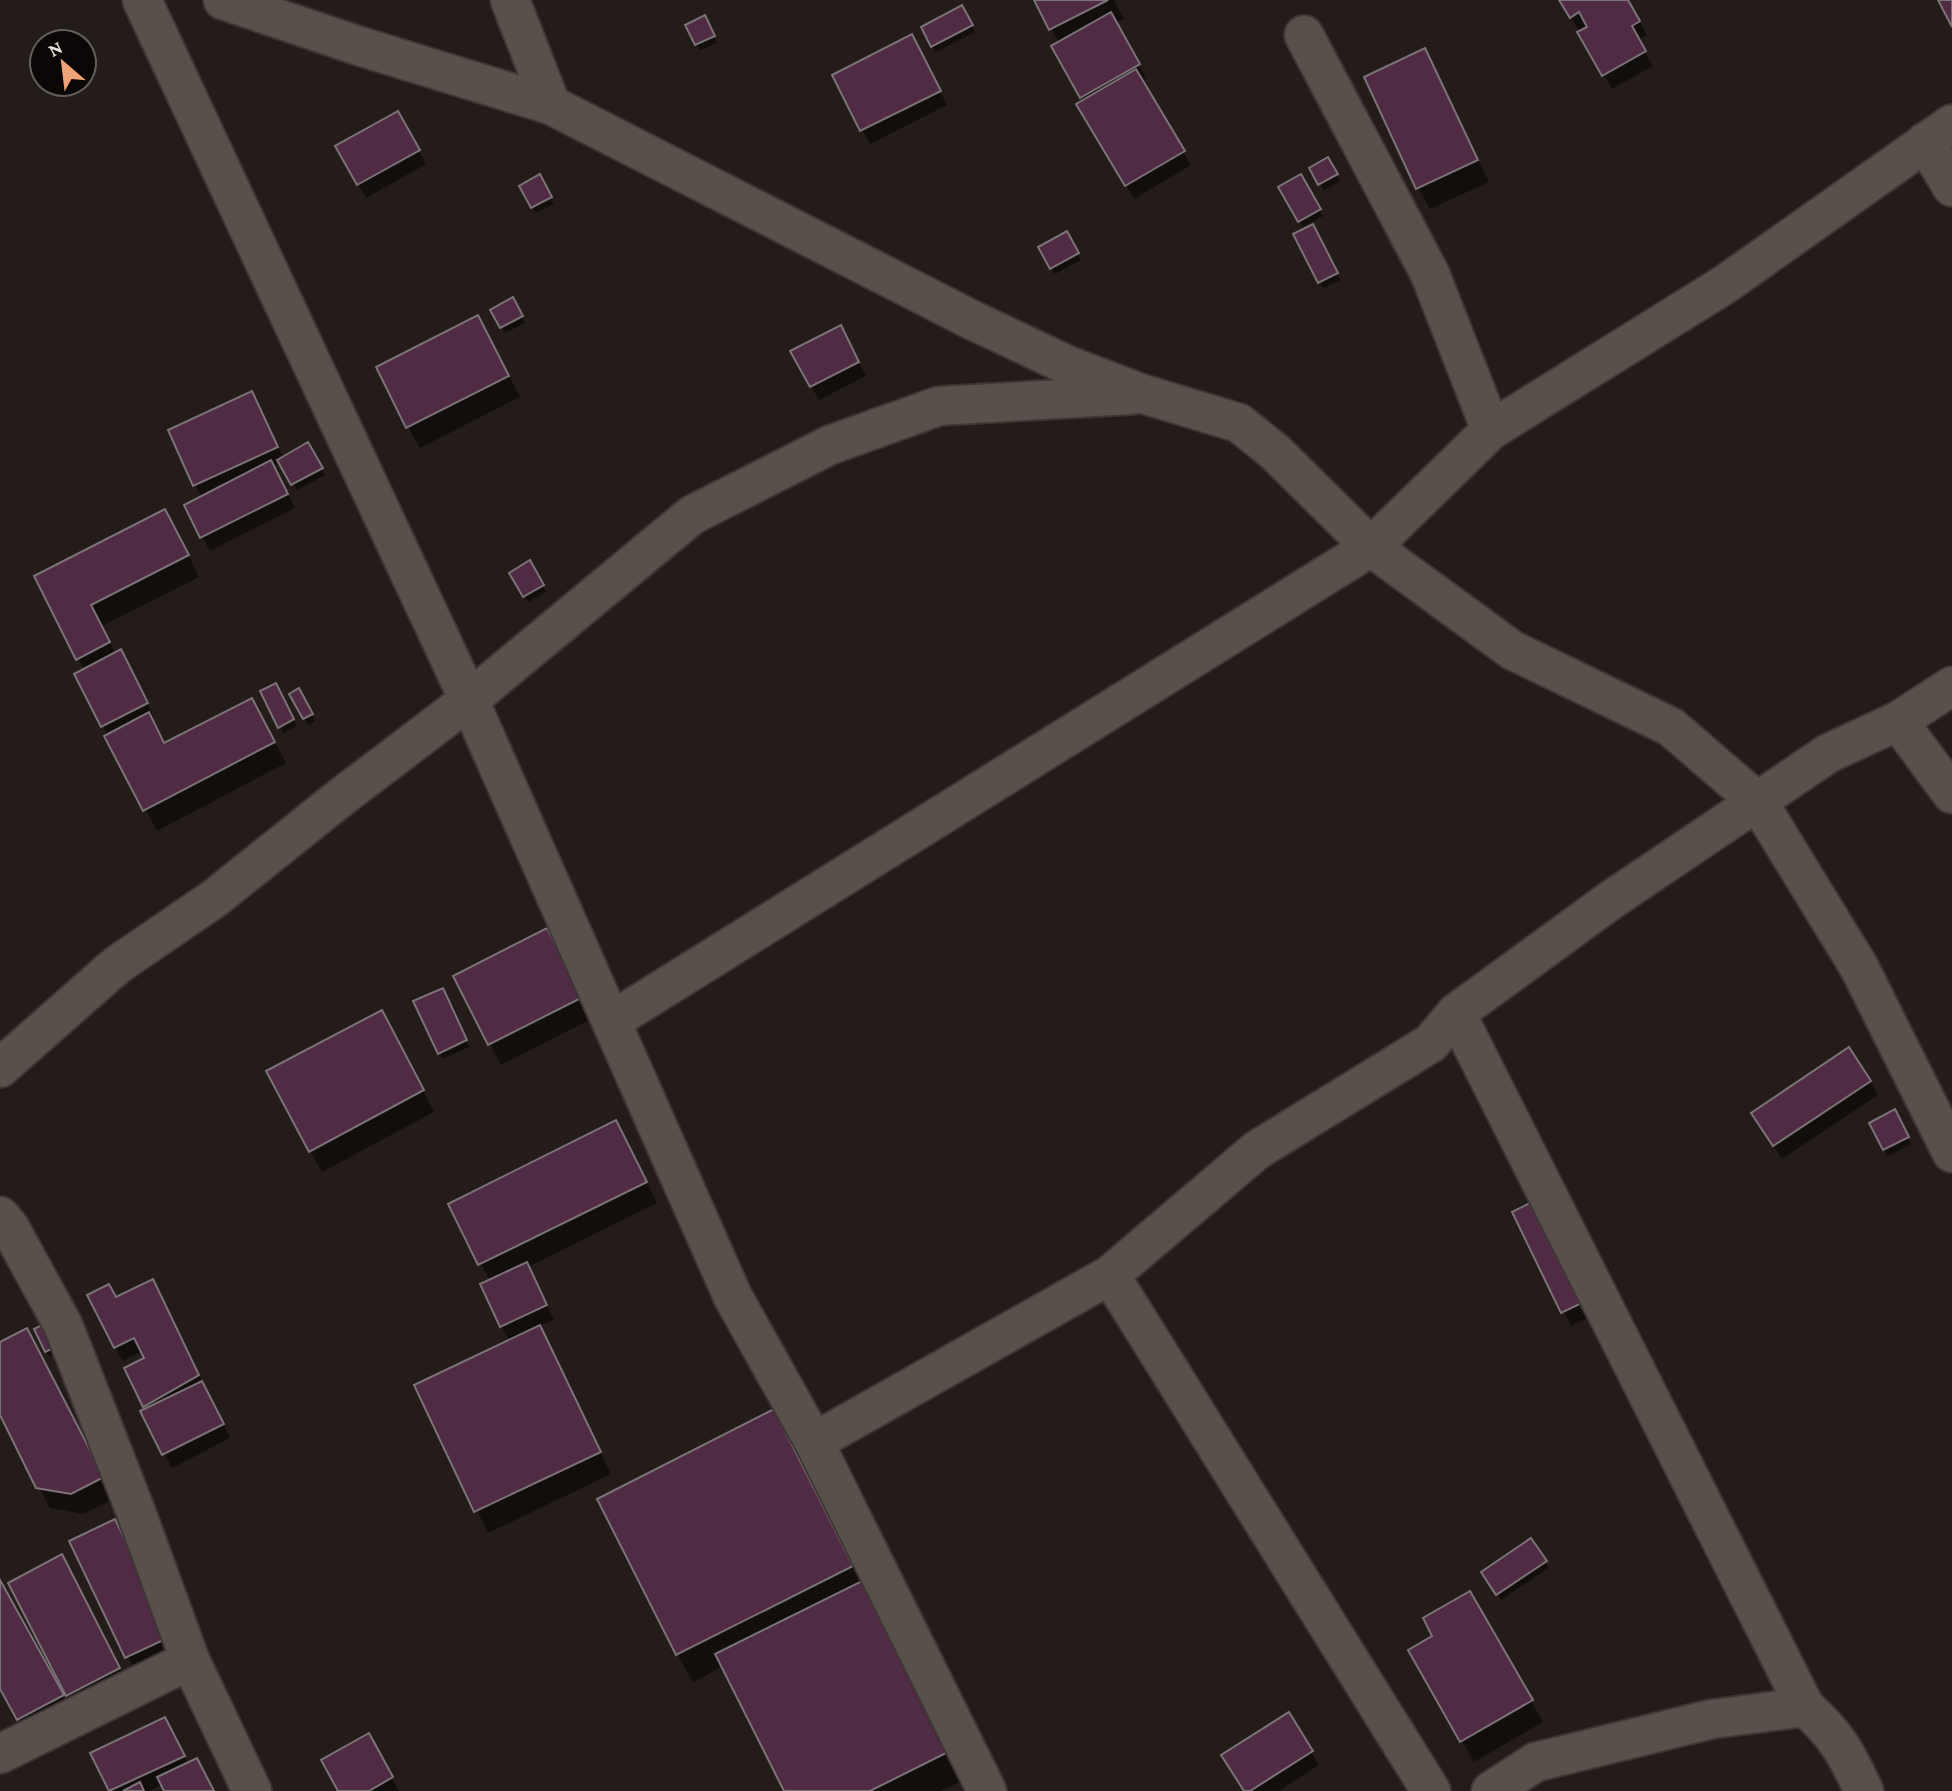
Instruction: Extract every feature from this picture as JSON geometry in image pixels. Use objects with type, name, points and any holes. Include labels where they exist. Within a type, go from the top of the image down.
[{"type":"street","points":[[142,0],[469,701],[733,1297],[814,1442],[987,1791]]},
{"type":"street","points":[[223,0],[359,46],[551,105],[972,320],[1067,365],[1143,394],[1239,423],[1275,452],[1371,547],[1512,650],[1671,727],[1758,802],[1941,1101],[1952,1153]]},
{"type":"street","points":[[510,0],[551,105]]},
{"type":"street","points":[[1304,35],[1430,274],[1491,430]]},
{"type":"street","points":[[612,1020],[1371,547],[1491,430],[1724,285],[1939,133],[1952,187]]},
{"type":"street","points":[[0,1068],[117,965],[215,898],[469,701],[692,515],[830,446],[939,406],[1143,394]]},
{"type":"street","points":[[814,1442],[1110,1275],[1256,1150],[1431,1043],[1456,1013],[1611,900],[1829,753],[1898,721],[1952,687]]},
{"type":"street","points":[[1898,721],[1952,794]]},
{"type":"street","points":[[1456,1013],[1805,1707],[1829,1728],[1845,1750],[1864,1791]]},
{"type":"street","points":[[0,1216],[10,1228],[63,1325],[190,1660],[252,1791]]},
{"type":"street","points":[[1110,1275],[1431,1791]]},
{"type":"street","points":[[0,1754],[190,1660]]},
{"type":"street","points":[[1491,1791],[1536,1762],[1712,1719],[1805,1707]]},
{"type":"building","points":[[1034,0],[1108,0],[1049,30]]},
{"type":"building","points":[[1559,0],[1628,0],[1640,21],[1632,26],[1646,51],[1602,76],[1577,32],[1587,27],[1579,12],[1570,18]]},
{"type":"building","points":[[1938,0],[1952,0],[1952,27]]},
{"type":"building","points":[[962,5],[973,25],[931,47],[921,27]]},
{"type":"building","points":[[1111,12],[1140,64],[1080,98],[1051,46]]},
{"type":"building","points":[[705,15],[715,36],[695,45],[685,25]]},
{"type":"building","points":[[912,34],[941,91],[860,131],[832,75]]},
{"type":"building","points":[[1425,48],[1478,160],[1416,189],[1364,77]]},
{"type":"building","points":[[1136,69],[1185,151],[1125,186],[1076,104]]},
{"type":"building","points":[[398,111],[420,150],[357,185],[335,146]]},
{"type":"building","points":[[1328,157],[1338,174],[1318,185],[1309,168]]},
{"type":"building","points":[[540,174],[552,197],[531,208],[519,186]]},
{"type":"building","points":[[1301,174],[1321,209],[1298,222],[1278,187]]},
{"type":"building","points":[[1313,224],[1338,273],[1318,283],[1293,234]]},
{"type":"building","points":[[1067,231],[1079,253],[1050,269],[1038,247]]},
{"type":"building","points":[[513,297],[523,316],[500,328],[490,310]]},
{"type":"building","points":[[478,315],[509,376],[406,428],[376,367]]},
{"type":"building","points":[[841,325],[859,362],[810,387],[790,351]]},
{"type":"building","points":[[252,391],[278,447],[193,486],[168,430]]},
{"type":"building","points":[[308,442],[323,468],[291,485],[277,460]]},
{"type":"building","points":[[271,460],[288,494],[200,538],[184,505]]},
{"type":"building","points":[[165,509],[189,555],[91,605],[110,642],[76,660],[34,576]]},
{"type":"building","points":[[530,560],[544,585],[523,597],[509,573]]},
{"type":"building","points":[[121,649],[148,703],[101,727],[74,674]]},
{"type":"building","points":[[276,683],[294,719],[278,728],[260,691]]},
{"type":"building","points":[[299,688],[313,714],[303,719],[289,694]]},
{"type":"building","points":[[252,698],[275,742],[143,811],[104,736],[149,712],[164,743]]},
{"type":"building","points":[[547,928],[583,997],[488,1045],[453,976]]},
{"type":"building","points":[[443,988],[467,1040],[438,1054],[413,1001]]},
{"type":"building","points":[[382,1010],[424,1090],[309,1152],[266,1071]]},
{"type":"building","points":[[1849,1047],[1871,1081],[1773,1146],[1751,1113]]},
{"type":"building","points":[[1895,1109],[1909,1137],[1883,1150],[1869,1123]]},
{"type":"building","points":[[616,1120],[647,1182],[478,1265],[448,1204]]},
{"type":"building","points":[[1538,1199],[1586,1301],[1561,1313],[1512,1212]]},
{"type":"building","points":[[527,1262],[547,1305],[500,1327],[480,1284]]},
{"type":"building","points":[[153,1279],[199,1375],[143,1407],[124,1368],[144,1358],[134,1338],[114,1348],[87,1295],[109,1284],[116,1297]]},
{"type":"building","points":[[52,1320],[63,1344],[45,1352],[34,1329]]},
{"type":"building","points":[[540,1325],[601,1452],[474,1512],[414,1385]]},
{"type":"building","points":[[27,1328],[104,1477],[71,1494],[36,1488],[0,1415],[0,1342]]},
{"type":"building","points":[[202,1381],[224,1424],[162,1455],[140,1411]]},
{"type":"building","points":[[774,1409],[853,1566],[676,1655],[597,1499]]},
{"type":"building","points":[[115,1519],[172,1636],[125,1658],[69,1541]]},
{"type":"building","points":[[1531,1538],[1547,1561],[1496,1595],[1481,1572]]},
{"type":"building","points":[[62,1554],[120,1668],[66,1696],[8,1583]]},
{"type":"building","points":[[0,1580],[64,1695],[17,1720],[0,1689]]},
{"type":"building","points":[[864,1580],[950,1751],[870,1791],[784,1791],[715,1654]]},
{"type":"building","points":[[1470,1591],[1533,1700],[1460,1742],[1408,1650],[1432,1636],[1423,1618]]},
{"type":"building","points":[[1289,1712],[1313,1751],[1250,1791],[1244,1791],[1221,1755]]},
{"type":"building","points":[[165,1717],[185,1756],[109,1791],[90,1753]]},
{"type":"building","points":[[369,1733],[393,1777],[369,1791],[338,1791],[321,1760]]},
{"type":"building","points":[[197,1758],[214,1791],[164,1791],[157,1777]]},
{"type":"building","points":[[140,1782],[144,1791],[123,1791]]}]
